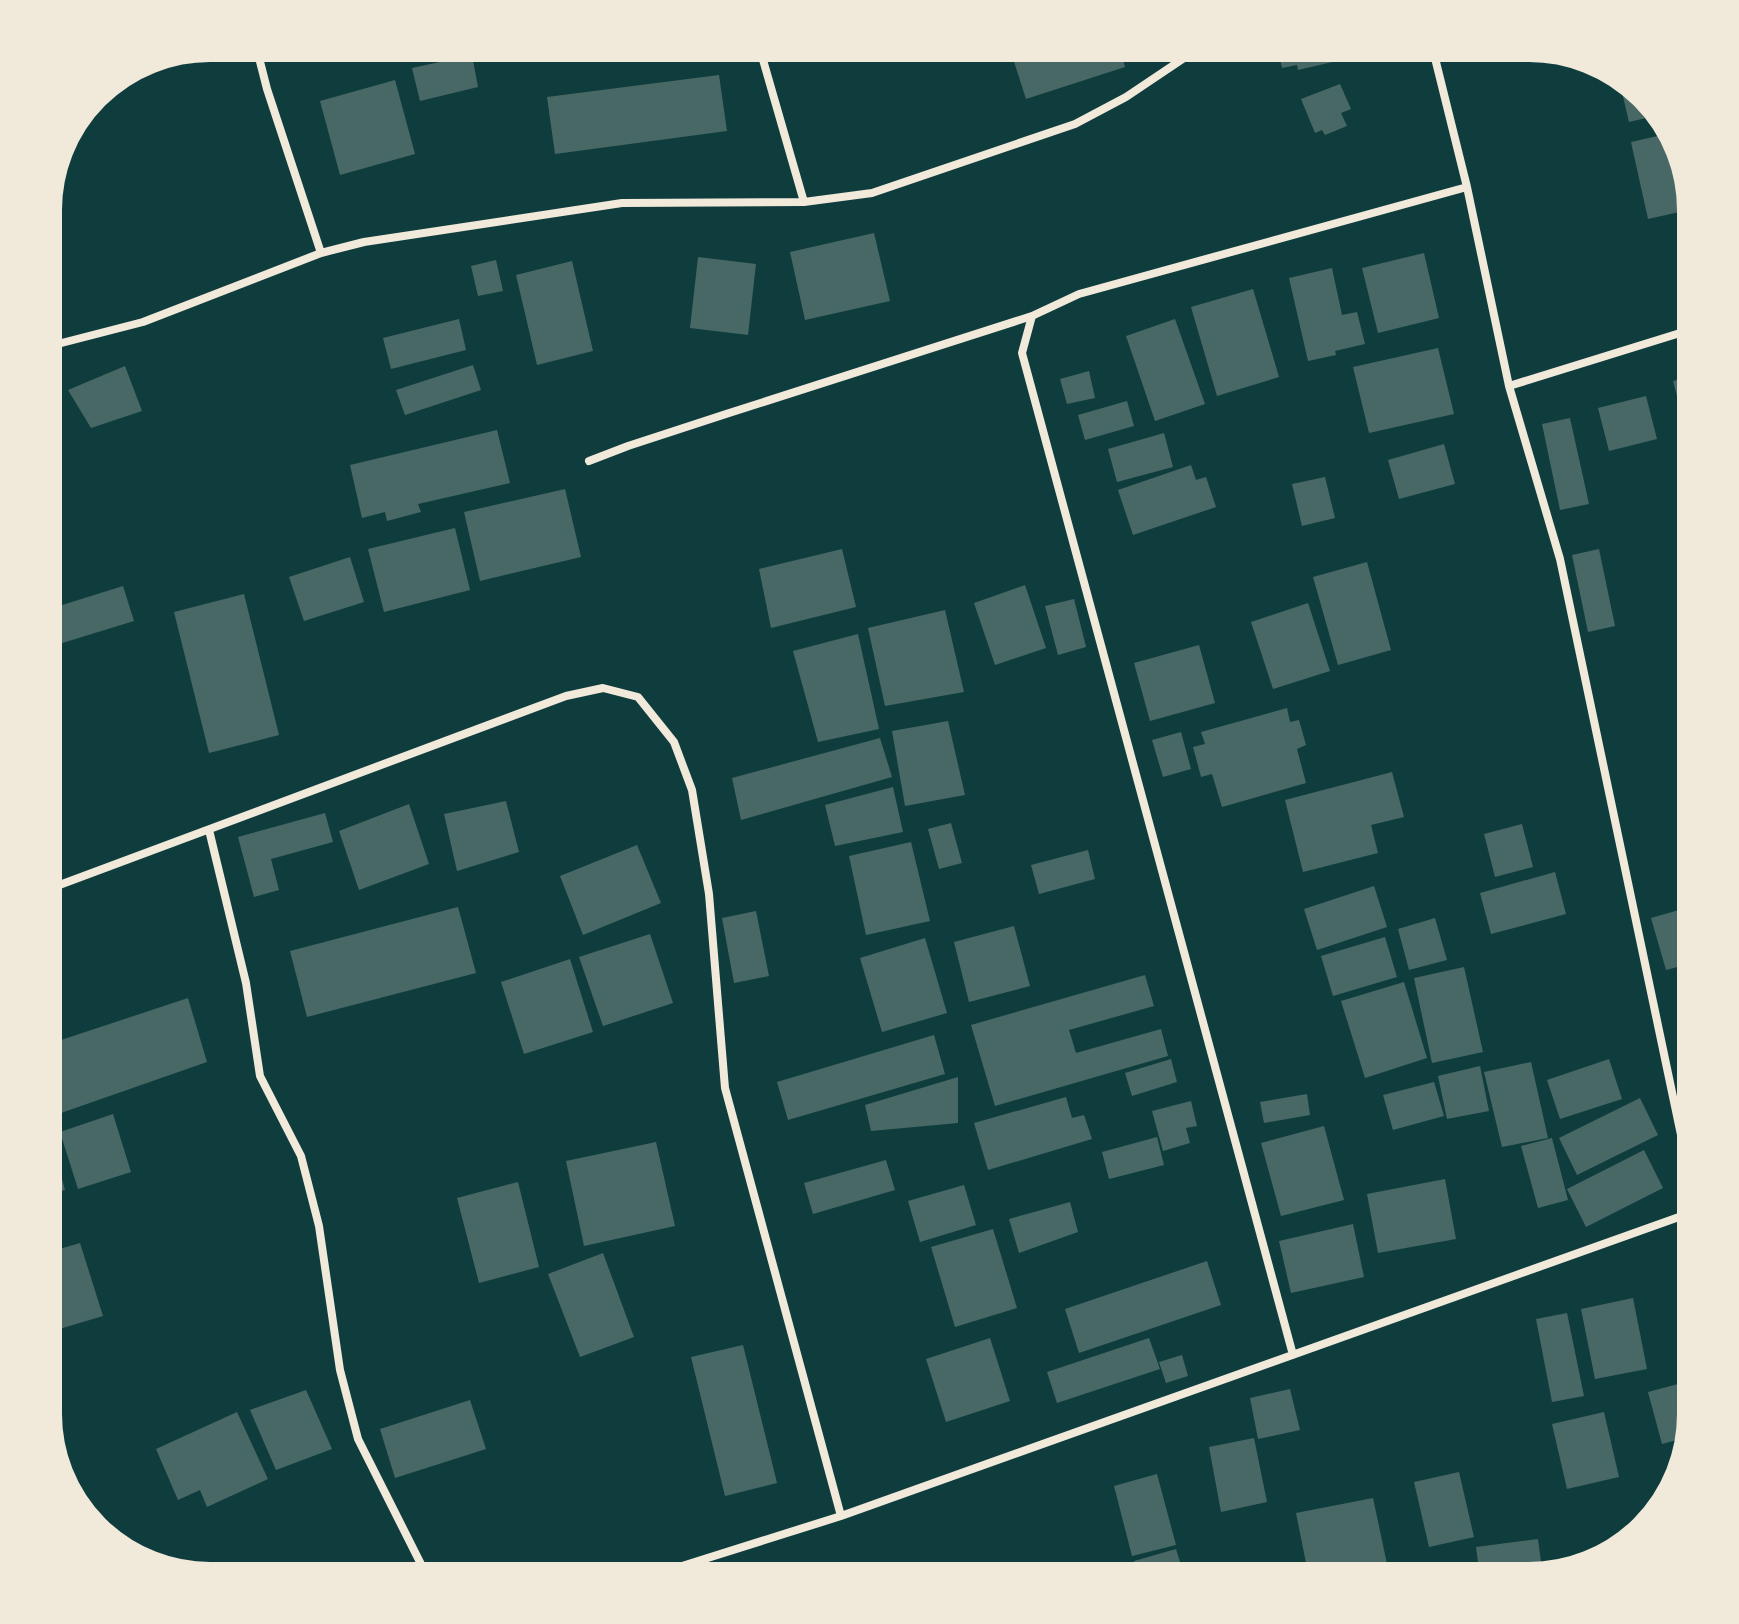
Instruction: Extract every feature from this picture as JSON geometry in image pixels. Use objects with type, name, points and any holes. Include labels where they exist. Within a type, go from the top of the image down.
[{"type":"street","points":[[260,60],[321,253]]},
{"type":"street","points":[[763,60],[804,202]]},
{"type":"street","points":[[60,343],[143,322],[321,253],[364,242],[622,203],[804,202],[872,193],[1075,124],[1126,97],[1181,60]]},
{"type":"street","points":[[1435,60],[1467,187],[1509,386],[1560,559],[1679,1125]]},
{"type":"street","points":[[589,461],[1032,316],[1079,294],[1467,187]]},
{"type":"street","points":[[1032,316],[1022,353],[1293,1355]]},
{"type":"street","points":[[1509,386],[1679,333]]},
{"type":"street","points":[[60,885],[566,696],[603,688],[638,697],[674,742],[692,790],[709,894],[725,1088],[841,1516]]},
{"type":"street","points":[[209,830],[246,983],[260,1076],[301,1156],[319,1226],[340,1370],[358,1439],[421,1564]]},
{"type":"street","points":[[688,1564],[841,1516],[1679,1217]]},
{"type":"building","points":[[449,60],[473,60],[478,87],[420,101],[412,68]]},
{"type":"building","points":[[1013,60],[1123,60],[1125,67],[1026,99]]},
{"type":"building","points":[[1280,60],[1341,60],[1298,70],[1297,65],[1282,68]]},
{"type":"building","points":[[719,75],[727,131],[555,154],[547,97]]},
{"type":"building","points":[[395,80],[415,154],[340,175],[320,101]]},
{"type":"building","points":[[1340,84],[1351,109],[1341,113],[1347,126],[1325,135],[1322,130],[1315,133],[1301,99]]},
{"type":"building","points":[[1622,93],[1647,118],[1629,122]]},
{"type":"building","points":[[1659,136],[1674,171],[1679,212],[1648,219],[1631,142]]},
{"type":"building","points":[[874,233],[890,301],[805,320],[790,252]]},
{"type":"building","points":[[1424,253],[1439,318],[1378,333],[1362,268]]},
{"type":"building","points":[[698,257],[756,264],[748,335],[690,328]]},
{"type":"building","points":[[496,260],[503,291],[478,296],[471,266]]},
{"type":"building","points":[[572,261],[593,351],[537,365],[516,275]]},
{"type":"building","points":[[1332,268],[1342,315],[1357,312],[1365,344],[1308,361],[1289,278]]},
{"type":"building","points":[[1253,289],[1279,377],[1217,396],[1191,307]]},
{"type":"building","points":[[459,319],[466,350],[391,369],[383,338]]},
{"type":"building","points":[[1175,319],[1205,404],[1155,421],[1126,336]]},
{"type":"building","points":[[1438,348],[1454,414],[1369,433],[1353,367]]},
{"type":"building","points":[[473,365],[481,390],[405,415],[396,390]]},
{"type":"building","points":[[125,366],[142,411],[91,428],[68,390]]},
{"type":"building","points":[[1089,371],[1095,398],[1067,404],[1060,379]]},
{"type":"building","points":[[1679,380],[1679,403],[1673,381]]},
{"type":"building","points":[[1646,396],[1657,439],[1609,451],[1598,408]]},
{"type":"building","points":[[1127,401],[1134,426],[1085,440],[1078,415]]},
{"type":"building","points":[[1570,418],[1589,504],[1560,510],[1542,424]]},
{"type":"building","points":[[497,430],[510,483],[418,504],[421,512],[387,521],[385,512],[362,518],[350,465]]},
{"type":"building","points":[[1164,433],[1173,467],[1117,482],[1108,449]]},
{"type":"building","points":[[1444,444],[1455,484],[1399,499],[1388,460]]},
{"type":"building","points":[[1191,465],[1196,480],[1206,477],[1216,507],[1133,535],[1118,490]]},
{"type":"building","points":[[1325,477],[1335,518],[1302,526],[1292,484]]},
{"type":"building","points":[[565,489],[581,557],[480,581],[464,512]]},
{"type":"building","points":[[455,528],[470,590],[384,612],[368,549]]},
{"type":"building","points":[[842,549],[856,607],[771,628],[759,569]]},
{"type":"building","points":[[1599,549],[1615,626],[1588,632],[1572,555]]},
{"type":"building","points":[[350,557],[364,602],[304,621],[289,577]]},
{"type":"building","points":[[1367,562],[1391,650],[1338,665],[1313,577]]},
{"type":"building","points":[[1025,585],[1046,648],[995,665],[974,603]]},
{"type":"building","points":[[123,586],[134,621],[60,644],[60,606]]},
{"type":"building","points":[[244,594],[279,735],[209,753],[174,612]]},
{"type":"building","points":[[1074,599],[1086,647],[1058,655],[1045,606]]},
{"type":"building","points":[[1308,603],[1330,671],[1273,689],[1251,622]]},
{"type":"building","points":[[945,610],[964,692],[885,706],[868,628]]},
{"type":"building","points":[[858,634],[879,729],[818,742],[793,651]]},
{"type":"building","points":[[1199,645],[1215,703],[1150,721],[1134,663]]},
{"type":"building","points":[[1287,708],[1290,722],[1299,720],[1306,745],[1297,749],[1306,783],[1222,807],[1212,774],[1201,777],[1193,747],[1205,744],[1201,732]]},
{"type":"building","points":[[948,721],[965,795],[905,806],[892,731]]},
{"type":"building","points":[[1181,732],[1191,769],[1163,777],[1152,740]]},
{"type":"building","points":[[880,738],[892,777],[741,820],[732,778]]},
{"type":"building","points":[[1392,772],[1404,817],[1371,825],[1378,853],[1303,872],[1285,800]]},
{"type":"building","points":[[893,787],[903,832],[835,846],[825,805]]},
{"type":"building","points":[[506,801],[519,852],[457,871],[444,814]]},
{"type":"building","points":[[409,804],[429,864],[359,890],[339,831]]},
{"type":"building","points":[[325,813],[333,842],[271,859],[279,890],[254,897],[238,837]]},
{"type":"building","points":[[951,823],[962,863],[939,869],[928,829]]},
{"type":"building","points":[[1522,824],[1533,867],[1495,877],[1484,834]]},
{"type":"building","points":[[911,842],[930,921],[866,935],[849,856]]},
{"type":"building","points":[[637,845],[661,903],[583,935],[560,876]]},
{"type":"building","points":[[1088,850],[1095,879],[1039,894],[1031,865]]},
{"type":"building","points":[[1555,872],[1566,914],[1491,934],[1480,893]]},
{"type":"building","points":[[1374,886],[1387,927],[1317,950],[1304,909]]},
{"type":"building","points":[[458,907],[476,973],[307,1017],[290,951]]},
{"type":"building","points":[[1679,910],[1679,967],[1666,970],[1651,918]]},
{"type":"building","points":[[756,911],[769,976],[734,983],[722,918]]},
{"type":"building","points":[[1435,918],[1447,960],[1409,970],[1398,929]]},
{"type":"building","points":[[1014,926],[1030,986],[969,1002],[954,942]]},
{"type":"building","points":[[650,934],[673,1003],[603,1026],[579,957]]},
{"type":"building","points":[[1385,937],[1397,977],[1333,996],[1321,956]]},
{"type":"building","points":[[925,938],[947,1013],[882,1032],[860,958]]},
{"type":"building","points":[[570,959],[593,1032],[524,1054],[501,982]]},
{"type":"building","points":[[1464,967],[1483,1052],[1432,1063],[1414,978]]},
{"type":"building","points":[[1145,975],[1154,1006],[1069,1030],[1076,1053],[1161,1029],[1168,1056],[995,1106],[971,1025]]},
{"type":"building","points":[[1404,982],[1427,1058],[1365,1078],[1341,1001]]},
{"type":"building","points":[[188,998],[207,1062],[61,1113],[60,1040]]},
{"type":"building","points":[[934,1035],[945,1074],[788,1120],[777,1082]]},
{"type":"building","points":[[1171,1059],[1177,1082],[1132,1096],[1125,1073]]},
{"type":"building","points":[[1609,1059],[1622,1099],[1560,1119],[1547,1080]]},
{"type":"building","points":[[1531,1062],[1548,1138],[1502,1147],[1484,1072]]},
{"type":"building","points":[[1480,1066],[1489,1111],[1447,1119],[1438,1076]]},
{"type":"building","points":[[958,1077],[958,1123],[871,1131],[865,1105]]},
{"type":"building","points":[[1434,1082],[1444,1116],[1393,1130],[1383,1095]]},
{"type":"building","points":[[1307,1094],[1310,1115],[1264,1123],[1260,1102]]},
{"type":"building","points":[[1066,1097],[1072,1118],[1084,1115],[1092,1139],[988,1170],[974,1123]]},
{"type":"building","points":[[1640,1098],[1658,1135],[1577,1175],[1559,1138]]},
{"type":"building","points":[[1191,1101],[1197,1126],[1186,1128],[1190,1143],[1163,1151],[1152,1111]]},
{"type":"building","points":[[113,1114],[131,1172],[78,1189],[60,1132]]},
{"type":"building","points":[[1324,1126],[1344,1200],[1281,1216],[1261,1143]]},
{"type":"building","points":[[1157,1137],[1164,1165],[1109,1179],[1102,1152]]},
{"type":"building","points":[[1552,1138],[1568,1200],[1538,1208],[1521,1146]]},
{"type":"building","points":[[656,1142],[675,1226],[584,1246],[566,1161]]},
{"type":"building","points":[[1644,1150],[1663,1188],[1586,1227],[1567,1189]]},
{"type":"building","points":[[886,1160],[895,1190],[813,1214],[804,1183]]},
{"type":"building","points":[[60,1172],[65,1190],[60,1191]]},
{"type":"building","points":[[1445,1179],[1456,1239],[1378,1253],[1367,1194]]},
{"type":"building","points":[[518,1182],[539,1267],[479,1283],[457,1198]]},
{"type":"building","points":[[964,1185],[976,1225],[920,1242],[908,1201]]},
{"type":"building","points":[[1070,1202],[1078,1232],[1019,1253],[1009,1219]]},
{"type":"building","points":[[1353,1224],[1364,1277],[1291,1293],[1279,1241]]},
{"type":"building","points":[[993,1229],[1017,1308],[955,1327],[931,1247]]},
{"type":"building","points":[[80,1243],[103,1316],[60,1329],[60,1249]]},
{"type":"building","points":[[603,1253],[634,1337],[580,1357],[548,1274]]},
{"type":"building","points":[[1207,1261],[1221,1305],[1079,1353],[1065,1309]]},
{"type":"building","points":[[1633,1298],[1647,1369],[1595,1379],[1581,1309]]},
{"type":"building","points":[[1567,1313],[1584,1396],[1552,1402],[1536,1319]]},
{"type":"building","points":[[990,1338],[1010,1401],[946,1422],[926,1359]]},
{"type":"building","points":[[1149,1338],[1160,1369],[1057,1403],[1047,1372]]},
{"type":"building","points":[[743,1345],[777,1483],[725,1496],[691,1357]]},
{"type":"building","points":[[1182,1355],[1188,1376],[1166,1383],[1159,1362]]},
{"type":"building","points":[[1679,1384],[1676,1440],[1662,1444],[1648,1392]]},
{"type":"building","points":[[1290,1389],[1300,1430],[1258,1439],[1250,1398]]},
{"type":"building","points":[[306,1390],[332,1449],[276,1470],[250,1410]]},
{"type":"building","points":[[470,1400],[486,1449],[395,1478],[380,1429]]},
{"type":"building","points":[[237,1412],[268,1479],[207,1507],[200,1490],[178,1500],[156,1449]]},
{"type":"building","points":[[1604,1412],[1619,1477],[1567,1489],[1552,1424]]},
{"type":"building","points":[[1254,1438],[1267,1502],[1221,1512],[1209,1447]]},
{"type":"building","points":[[1459,1472],[1474,1537],[1429,1547],[1414,1482]]},
{"type":"building","points":[[1157,1474],[1176,1545],[1132,1556],[1114,1486]]},
{"type":"building","points":[[1373,1498],[1387,1564],[1306,1564],[1296,1513]]},
{"type":"building","points":[[1538,1539],[1541,1564],[1478,1564],[1476,1547]]},
{"type":"building","points":[[1176,1549],[1181,1564],[1135,1564],[1134,1561]]}]
